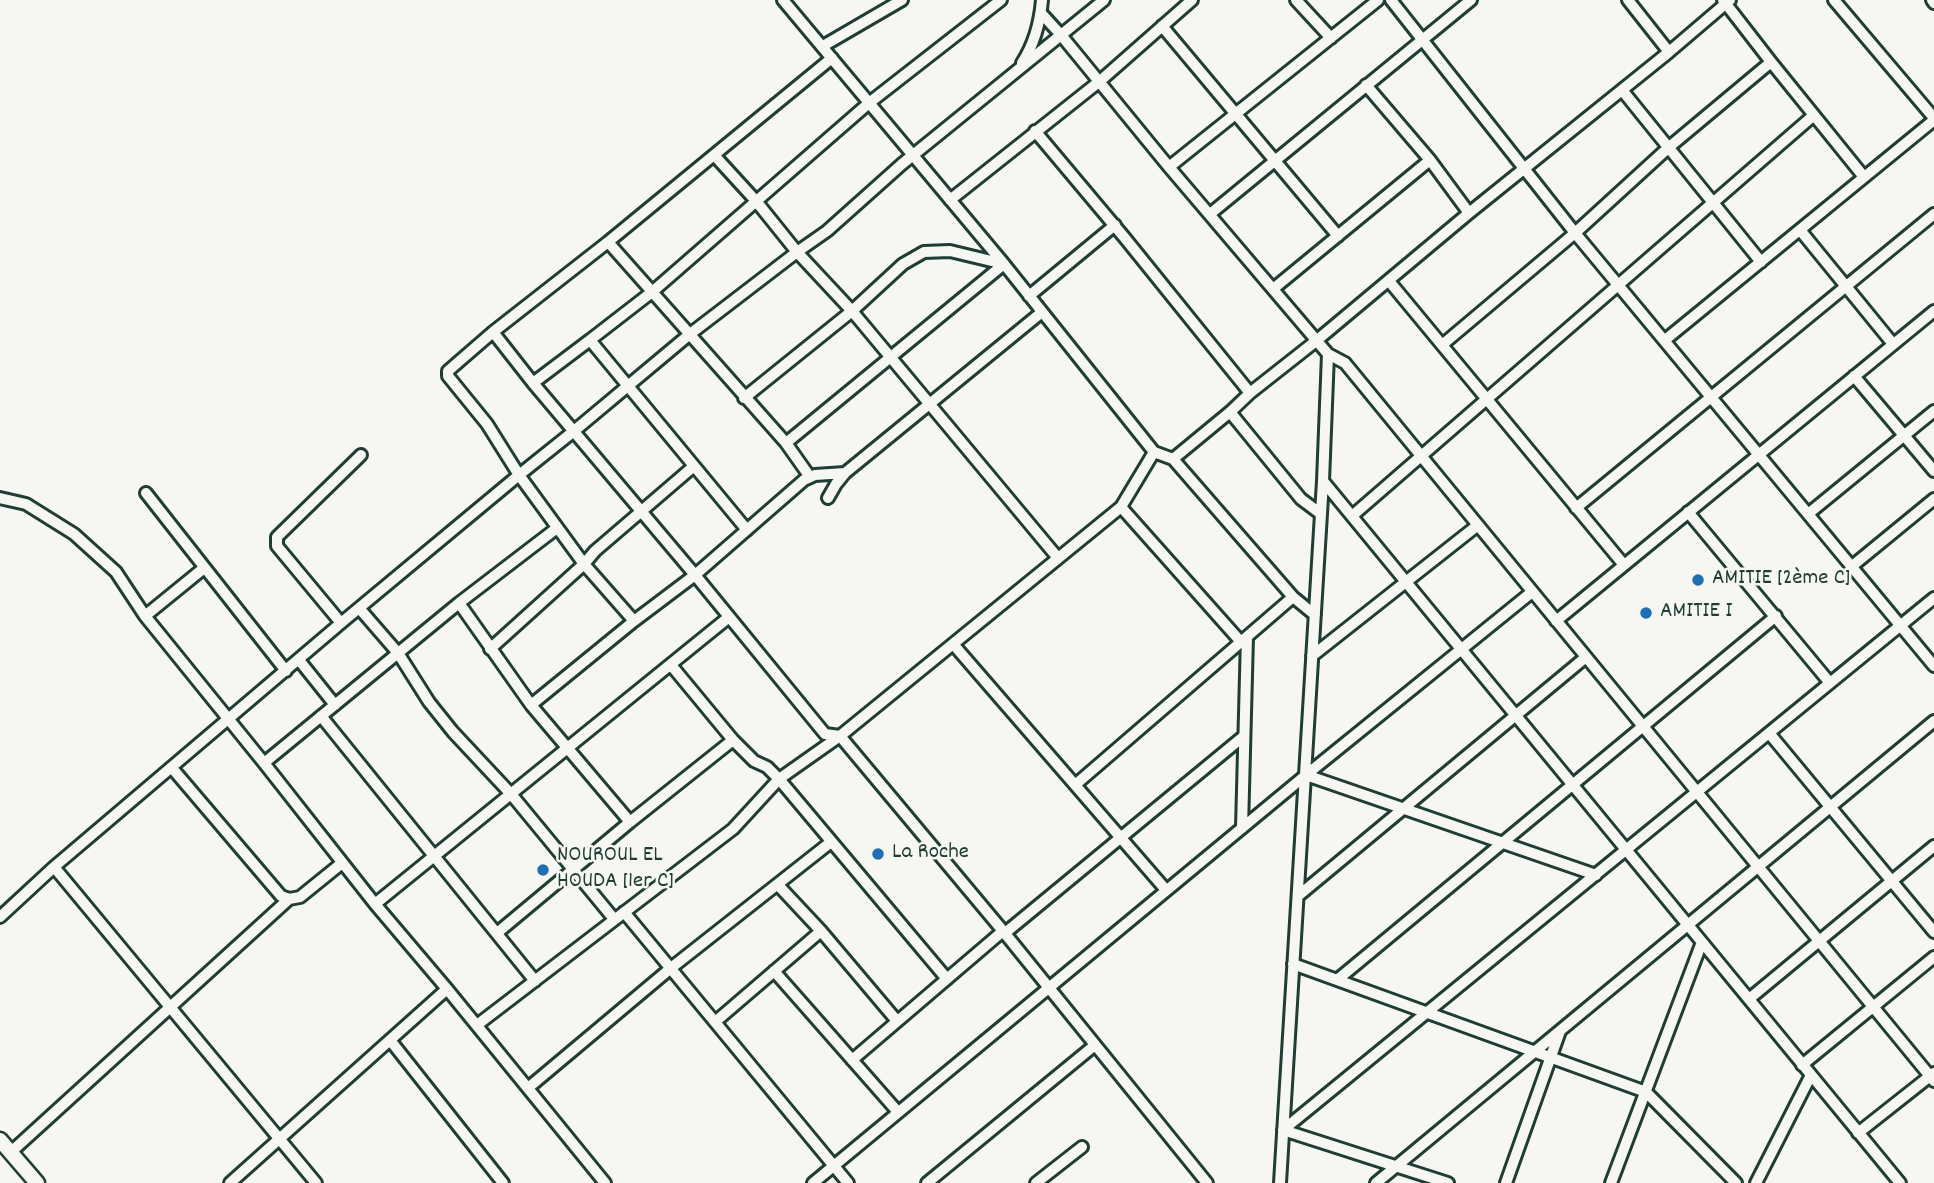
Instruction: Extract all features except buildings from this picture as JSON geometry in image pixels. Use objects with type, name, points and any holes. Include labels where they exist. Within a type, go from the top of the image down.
[{"type":"main road","points":[[0,1140],[37,1183]]},
{"type":"street","points":[[783,0],[1004,264],[1154,452],[1173,459],[1293,597],[1315,615]]},
{"type":"street","points":[[823,46],[902,0]]},
{"type":"street","points":[[533,383],[652,292],[869,103],[1000,0]]},
{"type":"street","points":[[1014,73],[1037,35],[1042,0]]},
{"type":"street","points":[[0,917],[54,867],[519,475],[690,334],[827,231],[913,156],[1104,0]]},
{"type":"street","points":[[950,200],[1100,81],[1192,0]]},
{"type":"street","points":[[1296,0],[1331,38]]},
{"type":"street","points":[[1169,167],[1378,0]]},
{"type":"street","points":[[1391,0],[1575,233],[1934,666]]},
{"type":"street","points":[[1210,214],[1471,0]]},
{"type":"street","points":[[1628,0],[1669,51]]},
{"type":"street","points":[[1665,341],[1934,119],[1834,0]]},
{"type":"street","points":[[1173,459],[1469,213],[1622,90],[1726,1],[1771,62],[1864,177]]},
{"type":"street","points":[[1041,13],[1316,341],[1328,354],[1345,363],[1818,942],[1933,1077],[1858,1133]]},
{"type":"street","points":[[1162,26],[1338,236]]},
{"type":"street","points":[[634,621],[584,564],[557,528],[487,424],[453,385],[448,371],[832,58]]},
{"type":"street","points":[[1442,345],[1771,62]]},
{"type":"street","points":[[1366,85],[1430,160],[1469,213]]},
{"type":"street","points":[[1622,90],[1761,262]]},
{"type":"street","points":[[1352,516],[1814,116]]},
{"type":"street","points":[[1035,131],[1115,225],[1250,393]]},
{"type":"street","points":[[714,155],[891,356],[1058,558]]},
{"type":"street","points":[[1273,289],[1430,160]]},
{"type":"street","points":[[1576,508],[1934,214]]},
{"type":"street","points":[[1029,296],[1115,225]]},
{"type":"street","points":[[1800,230],[1893,344]]},
{"type":"street","points":[[608,242],[786,443],[810,477]]},
{"type":"street","points":[[744,398],[852,311],[903,264],[924,252],[950,251],[1004,264]]},
{"type":"street","points":[[786,443],[1004,264]]},
{"type":"street","points":[[1389,281],[1624,565]]},
{"type":"street","points":[[1556,621],[1934,311]]},
{"type":"street","points":[[828,498],[845,473],[1042,312]]},
{"type":"street","points":[[493,332],[825,734],[840,736],[1004,932],[1207,1183]]},
{"type":"street","points":[[590,340],[747,530]]},
{"type":"street","points":[[1280,1183],[1306,775],[1328,354]]},
{"type":"street","points":[[1854,376],[1934,471]]},
{"type":"street","points":[[1808,514],[1934,411]]},
{"type":"street","points":[[1230,412],[1301,499],[1321,514]]},
{"type":"street","points":[[477,1025],[733,829],[779,779],[840,736],[1121,507],[1154,452]]},
{"type":"street","points":[[341,623],[277,546],[277,537],[361,455]]},
{"type":"street","points":[[490,649],[595,551],[694,466]]},
{"type":"street","points":[[531,705],[695,575],[804,480],[815,475],[845,473]]},
{"type":"street","points":[[1323,481],[1900,1183]]},
{"type":"street","points":[[146,493],[286,671]]},
{"type":"street","points":[[0,498],[26,504],[74,534],[116,572],[145,616],[375,905],[605,1183]]},
{"type":"street","points":[[1851,567],[1934,499]]},
{"type":"street","points":[[1121,507],[1244,640],[1242,828]]},
{"type":"street","points":[[1688,512],[1830,683]]},
{"type":"street","points":[[1312,656],[1478,525]]},
{"type":"street","points":[[264,763],[459,603],[557,528]]},
{"type":"street","points":[[145,616],[204,568]]},
{"type":"street","points":[[813,1183],[1166,890],[1532,592]]},
{"type":"street","points":[[1075,785],[1293,597]]},
{"type":"street","points":[[1283,1130],[1934,598]]},
{"type":"street","points":[[459,603],[531,705],[630,822]]},
{"type":"street","points":[[359,608],[398,653],[429,702],[453,732],[510,794],[614,919]]},
{"type":"street","points":[[1337,980],[1776,615]]},
{"type":"street","points":[[375,905],[729,617]]},
{"type":"street","points":[[953,644],[1166,890]]},
{"type":"street","points":[[1298,896],[1586,657]]},
{"type":"street","points":[[299,660],[335,705]]},
{"type":"street","points":[[670,665],[733,740],[754,761],[767,767],[779,779],[947,979]]},
{"type":"street","points":[[321,716],[535,981]]},
{"type":"street","points":[[1376,1183],[1934,721]]},
{"type":"street","points":[[1769,733],[1934,932]]},
{"type":"street","points":[[852,1060],[1244,736]]},
{"type":"street","points":[[497,933],[733,740]]},
{"type":"street","points":[[172,768],[281,896],[289,899],[300,897],[342,863]]},
{"type":"street","points":[[1306,775],[1596,875]]},
{"type":"street","points":[[528,1088],[671,968],[831,842]]},
{"type":"street","points":[[1749,999],[1934,846]]},
{"type":"street","points":[[54,867],[316,1183]]},
{"type":"street","points":[[778,885],[897,1021]]},
{"type":"street","points":[[11,1152],[289,899]]},
{"type":"street","points":[[624,912],[848,1183]]},
{"type":"street","points":[[715,1022],[821,931]]},
{"type":"street","points":[[1611,1183],[1702,942]]},
{"type":"street","points":[[1802,1065],[1934,957]]},
{"type":"street","points":[[1293,964],[1646,1092],[1736,1183]]},
{"type":"street","points":[[774,971],[898,1112]]},
{"type":"street","points":[[230,1183],[447,989]]},
{"type":"street","points":[[1506,1183],[1560,1031]]},
{"type":"street","points":[[390,1040],[503,1183]]},
{"type":"street","points":[[928,1183],[1095,1045]]},
{"type":"street","points":[[1756,1183],[1811,1075]]},
{"type":"street","points":[[1283,1130],[1396,1167],[1422,1179],[1448,1183]]},
{"type":"street","points":[[1036,1183],[1082,1147]]},
{"type":"place","name":"AMITIE [2ème C]","points":[[1698,580]]},
{"type":"place","name":"AMITIE I","points":[[1646,613]]},
{"type":"place","name":"La Roche","points":[[878,854]]},
{"type":"place","name":"NOUROUL EL HOUDA [1er C]","points":[[543,870]]}]
